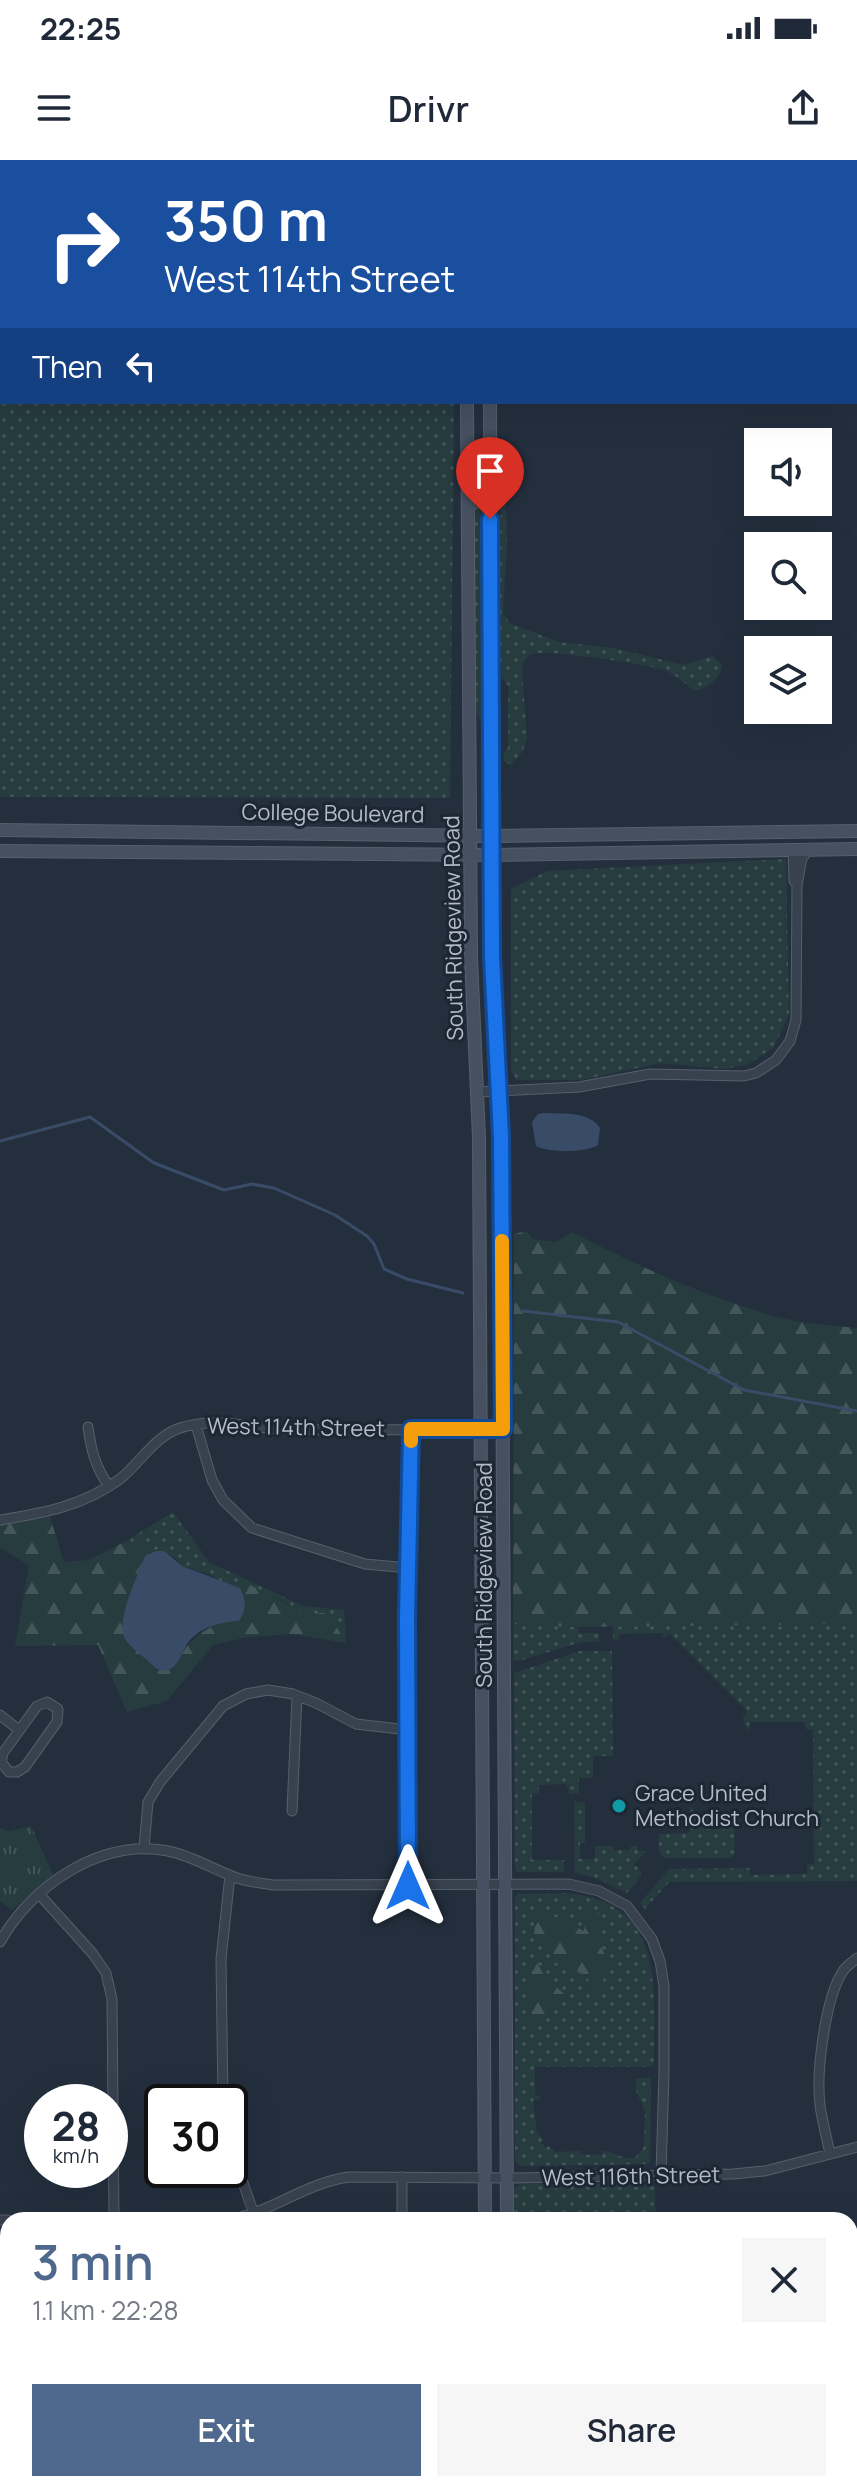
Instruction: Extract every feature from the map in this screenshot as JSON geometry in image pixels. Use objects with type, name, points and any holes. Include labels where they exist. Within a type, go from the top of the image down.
[{"type":"main road","name":"South Ridgeview Road","points":[[467,404],[471,958],[478,1092],[485,2212]]},
{"type":"main road","name":"South Ridgeview Road","points":[[490,404],[492,957],[500,1091],[507,2212]]},
{"type":"main road","name":"College Boulevard","points":[[0,830],[470,836],[857,831]]},
{"type":"main road","name":"College Boulevard","points":[[0,851],[492,855],[857,849]]},
{"type":"street","points":[[478,1092],[579,1087],[650,1074],[729,1078],[766,1068],[783,1051],[794,1031],[797,1006],[797,885],[802,858],[798,832]]},
{"type":"street","points":[[797,885],[794,881],[800,849]]},
{"type":"street","name":"West 114th Street","points":[[0,1520],[86,1500],[109,1486],[167,1435],[178,1429],[215,1421],[279,1429],[503,1429]]},
{"type":"street","points":[[196,1425],[212,1480],[223,1500],[252,1528],[365,1564],[408,1568]]},
{"type":"street","points":[[88,1427],[92,1456],[109,1486]]},
{"type":"street","points":[[408,1886],[411,1429]]},
{"type":"street","points":[[144,1848],[148,1802],[160,1782],[223,1706],[246,1694],[268,1690],[297,1696],[356,1724],[408,1730]]},
{"type":"street","points":[[292,1811],[297,1696]]},
{"type":"street","points":[[51,1702],[58,1709],[57,1722],[25,1767],[13,1772],[3,1766],[1,1758],[19,1730],[40,1704],[51,1702]]},
{"type":"street","points":[[0,1715],[19,1730]]},
{"type":"street","points":[[0,1942],[14,1919],[61,1876],[88,1861],[144,1848],[169,1851],[230,1875],[273,1885],[569,1884],[599,1891],[627,1906],[652,1939],[660,1961],[664,1986],[661,2174]]},
{"type":"street","points":[[223,2084],[221,1959],[230,1875]]},
{"type":"street","points":[[39,1894],[106,1973],[112,1999],[114,2212]]},
{"type":"street","points":[[830,2154],[820,2103],[820,2063],[833,1995],[843,1970],[857,1958]]},
{"type":"street","name":"West 116th Street","points":[[258,2212],[324,2181],[349,2177],[733,2174],[765,2171],[857,2147]]},
{"type":"street","points":[[402,2177],[402,2212]]},
{"type":"street","points":[[245,2188],[253,2212]]},
{"type":"green space","points":[[0,404],[454,404],[450,798],[0,797]]},
{"type":"green space","points":[[501,470],[505,470],[507,544],[503,612],[509,623],[559,642],[614,648],[684,665],[712,656],[722,664],[713,682],[695,691],[672,674],[654,667],[576,655],[532,654],[525,660],[522,669],[527,738],[523,751],[512,764],[514,766],[503,761],[508,748],[509,687],[502,678],[499,655]]},
{"type":"green space","points":[[478,481],[484,486],[484,721],[480,721],[474,700],[472,485]]},
{"type":"green space","points":[[786,859],[789,1014],[774,1047],[749,1064],[724,1069],[661,1063],[581,1080],[517,1080],[511,1071],[511,889],[547,871]]},
{"type":"green space","points":[[526,1231],[533,1239],[556,1242],[572,1232],[672,1280],[751,1309],[796,1321],[857,1328],[857,1624],[577,1627],[513,1624],[514,1234]]},
{"type":"green space","points":[[173,1512],[209,1562],[303,1606],[344,1610],[346,1643],[328,1612],[308,1615],[277,1598],[233,1582],[230,1586],[209,1574],[182,1566],[175,1558],[156,1551],[145,1556],[144,1542],[133,1545],[126,1541]]},
{"type":"green space","points":[[50,1517],[64,1562],[89,1560],[126,1541],[133,1545],[145,1541],[145,1556],[130,1592],[153,1665],[158,1670],[174,1667],[195,1638],[225,1621],[240,1588],[230,1586],[233,1582],[250,1585],[308,1615],[328,1612],[346,1643],[291,1634],[243,1638],[213,1645],[167,1701],[127,1712],[98,1645],[15,1646],[29,1565],[0,1548],[0,1525]]},
{"type":"green space","points":[[513,1624],[577,1627],[579,1633],[599,1633],[599,1642],[581,1642],[519,1661],[513,1660]]},
{"type":"green space","points":[[857,1624],[857,1881],[669,1882],[645,1909],[640,1903],[669,1869],[750,1868],[750,1875],[807,1874],[807,1865],[814,1864],[813,1730],[806,1729],[805,1722],[750,1722],[749,1729],[746,1729],[743,1717],[747,1711],[670,1634],[663,1638],[662,1633],[620,1634],[619,1640],[613,1640],[613,1625]]},
{"type":"green space","points":[[580,1651],[612,1651],[613,1756],[593,1756],[593,1778],[579,1778],[579,1793],[570,1794],[566,1784],[539,1785],[539,1793],[532,1794],[532,1860],[564,1860],[564,1872],[517,1872],[514,1673]]},
{"type":"green space","points":[[574,1801],[585,1803],[585,1843],[580,1843],[580,1859],[595,1859],[595,1846],[630,1850],[631,1846],[638,1846],[638,1851],[647,1851],[634,1864],[641,1871],[641,1876],[627,1893],[593,1877],[575,1873]]},
{"type":"green space","points":[[690,1806],[697,1813],[734,1814],[735,1854],[729,1858],[664,1858],[659,1852],[659,1834],[690,1833]]},
{"type":"green space","points":[[31,1826],[53,1875],[12,1910],[0,1901],[0,1828],[9,1831]]},
{"type":"green space","points":[[566,1893],[598,1900],[622,1913],[638,1931],[648,1953],[653,1978],[654,2062],[651,2067],[535,2067],[535,2095],[540,2099],[533,2100],[537,2133],[546,2148],[549,2146],[555,2152],[580,2151],[581,2155],[607,2151],[635,2158],[644,2147],[645,2112],[636,2090],[636,2079],[651,2077],[650,2161],[647,2164],[521,2166],[515,2161],[515,1897],[518,1894]],"holes":[[[537,1909],[599,1942],[610,1967],[591,1999],[588,1976],[556,1963]]]},
{"type":"green space","points":[[537,1908],[584,1931],[586,1912],[599,1913],[599,1942],[610,1967],[592,2001],[588,1976],[556,1963],[534,1934]]},
{"type":"green space","points":[[534,1958],[547,1980],[568,1997],[532,2031],[526,1974]]},
{"type":"green space","points":[[651,2183],[655,2188],[656,2212],[510,2212],[512,2194],[522,2184]]},
{"type":"water","points":[[538,1114],[575,1114],[589,1119],[600,1128],[598,1145],[585,1150],[567,1151],[536,1146],[532,1122]]},
{"type":"water","points":[[164,1551],[182,1566],[240,1588],[245,1604],[239,1621],[218,1624],[199,1632],[189,1641],[175,1665],[165,1671],[156,1668],[132,1648],[123,1631],[129,1598],[145,1556]]},
{"type":"waterway","points":[[0,1141],[90,1117],[154,1163],[224,1190],[252,1184],[274,1188],[335,1215],[367,1236],[374,1244],[384,1269],[407,1279],[463,1293]]},
{"type":"waterway","points":[[523,1311],[618,1322],[744,1390],[857,1411]]},
{"type":"slow traffic","points":[[411,1441],[411,1429],[503,1429],[502,1241]]},
{"type":"place","name":"Grace United Methodist Church","points":[[619,1806]]},
{"type":"route","points":[[408,1886],[407,1617],[411,1429],[503,1429],[500,1091],[492,957],[490,519]]}]
